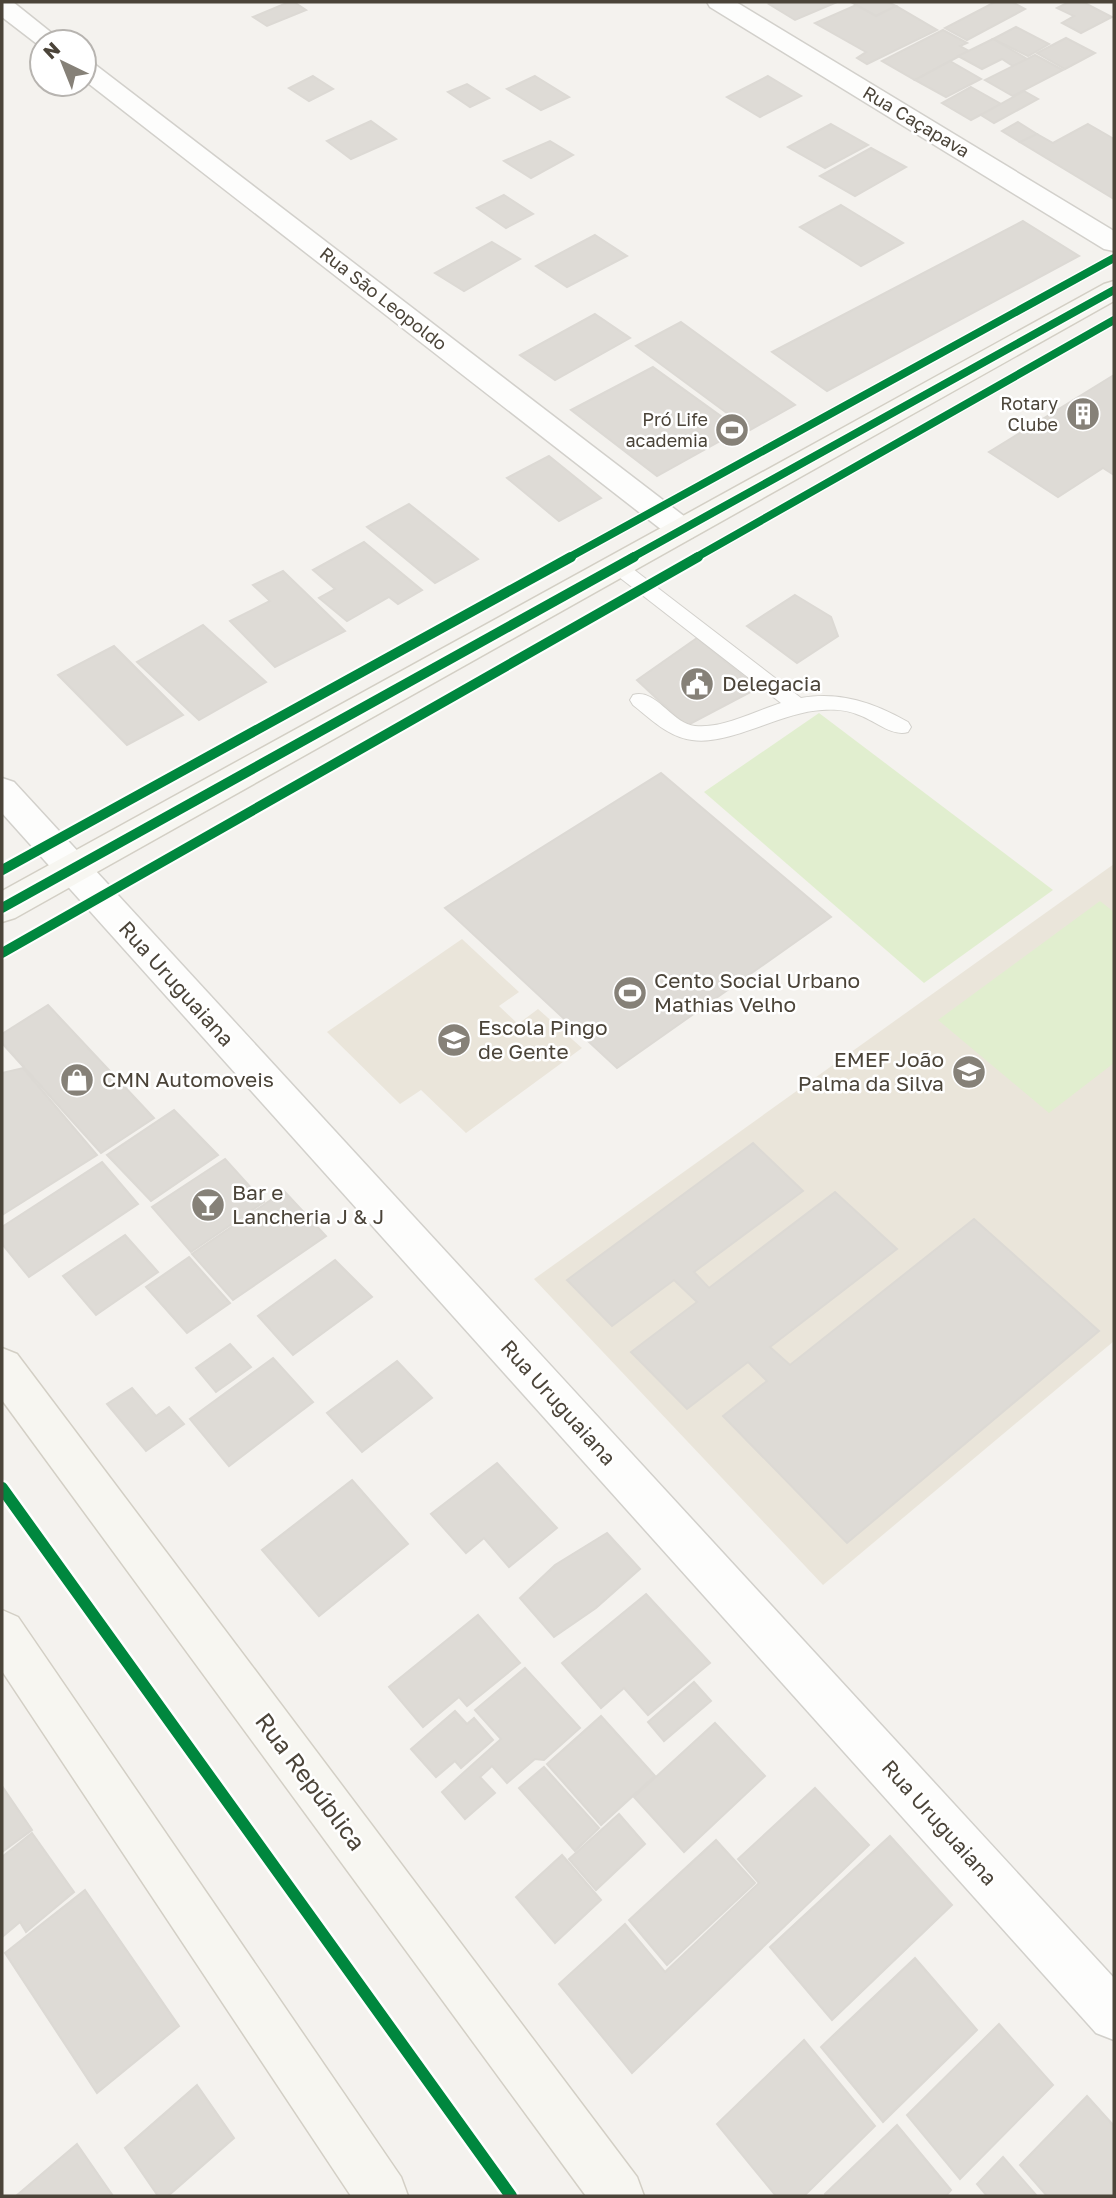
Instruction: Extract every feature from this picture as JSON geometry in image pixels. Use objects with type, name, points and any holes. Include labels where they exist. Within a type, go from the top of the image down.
[{"type":"main road","points":[[2,908],[1114,290]]},
{"type":"main road","name":"Rua República","points":[[2,1367],[618,2196]]},
{"type":"main road","points":[[2,1632],[382,2196]]},
{"type":"street","name":"Rua Caçapava","points":[[719,2],[1114,243]]},
{"type":"street","points":[[2,5],[32,28]]},
{"type":"street","name":"Rua São Leopoldo","points":[[98,79],[682,530]]},
{"type":"street","name":"Rua Uruguaiana","points":[[2,791],[1114,2015]]},
{"type":"lane","points":[[617,566],[795,704]]},
{"type":"lane","points":[[640,700],[687,732],[710,735],[795,704],[850,702],[876,711],[901,727]]},
{"type":"shaded area","name":"EMEF João Palma da Silva","points":[[1114,864],[1114,1341],[823,1585],[534,1279]]},
{"type":"shaded area","name":"Escola Pingo de Gente","points":[[462,939],[519,992],[499,1006],[518,1024],[538,1009],[582,1048],[466,1133],[421,1090],[400,1104],[327,1032]]},
{"type":"green space","points":[[819,713],[1053,890],[924,983],[704,792]]},
{"type":"green space","points":[[1100,901],[1114,912],[1114,1063],[1049,1113],[938,1020]]},
{"type":"building","points":[[294,2],[306,10],[267,26],[253,17]]},
{"type":"building","points":[[837,2],[795,20],[769,4]]},
{"type":"building","points":[[851,2],[888,2],[896,6],[876,16]]},
{"type":"building","points":[[995,2],[1012,2],[1025,9],[967,40],[945,28]]},
{"type":"building","points":[[1069,2],[1083,2],[1112,17],[1081,33],[1062,23],[1074,16],[1057,8]]},
{"type":"building","points":[[856,5],[876,16],[896,6],[937,30],[867,64],[857,58],[866,52],[815,23]]},
{"type":"building","points":[[1016,27],[1049,44],[1028,56],[993,39]]},
{"type":"building","points":[[943,30],[967,43],[960,46],[969,51],[915,80],[882,61]]},
{"type":"building","points":[[1066,38],[1095,53],[1065,69],[1037,53]]},
{"type":"building","points":[[993,39],[1027,59],[1013,66],[1002,59],[982,69],[958,56]]},
{"type":"building","points":[[1035,55],[1063,70],[1013,96],[985,80]]},
{"type":"building","points":[[950,61],[981,79],[946,97],[915,80]]},
{"type":"building","points":[[313,76],[333,89],[309,101],[289,88]]},
{"type":"building","points":[[535,76],[569,97],[541,110],[507,89]]},
{"type":"building","points":[[768,76],[801,96],[760,117],[727,97]]},
{"type":"building","points":[[467,84],[489,98],[470,107],[448,92]]},
{"type":"building","points":[[971,87],[1001,104],[971,120],[942,103]]},
{"type":"building","points":[[1024,91],[1038,99],[994,123],[981,115]]},
{"type":"building","points":[[371,121],[396,139],[351,159],[327,141]]},
{"type":"building","points":[[1018,122],[1037,134],[1020,142],[1002,131]]},
{"type":"building","points":[[831,124],[868,145],[825,168],[788,147]]},
{"type":"building","points":[[1088,124],[1114,139],[1114,199],[1020,142],[1037,134],[1053,143]]},
{"type":"building","points":[[550,141],[573,155],[531,178],[504,161]]},
{"type":"building","points":[[871,148],[906,167],[855,196],[820,176]]},
{"type":"building","points":[[504,195],[533,214],[506,228],[477,208]]},
{"type":"building","points":[[841,205],[903,243],[861,266],[800,227]]},
{"type":"building","points":[[1023,221],[1079,256],[827,391],[772,352]]},
{"type":"building","points":[[595,235],[627,256],[567,287],[536,266]]},
{"type":"building","points":[[492,242],[520,259],[464,291],[435,273]]},
{"type":"building","points":[[595,314],[630,338],[555,380],[520,355]]},
{"type":"building","points":[[681,322],[795,405],[750,430],[636,346]]},
{"type":"building","points":[[653,367],[740,430],[657,476],[571,410]]},
{"type":"building","name":"Rotary Clube","points":[[1114,375],[1114,475],[1103,468],[1058,497],[989,452]]},
{"type":"building","points":[[549,456],[601,498],[559,521],[507,478]]},
{"type":"building","points":[[409,504],[478,559],[435,583],[367,527]]},
{"type":"building","points":[[364,542],[422,590],[398,604],[389,597],[347,621],[319,598],[335,589],[313,570]]},
{"type":"building","points":[[283,571],[345,631],[275,667],[230,621],[270,601],[253,585]]},
{"type":"building","points":[[795,595],[831,617],[838,636],[797,663],[747,626]]},
{"type":"building","points":[[203,625],[266,682],[199,720],[137,662]]},
{"type":"building","name":"Delegacia","points":[[697,638],[758,688],[686,726],[637,680]]},
{"type":"building","points":[[114,646],[183,715],[127,745],[58,675]]},
{"type":"building","name":"Cento Social Urbano Mathias Velho","points":[[661,773],[831,917],[617,1068],[445,908]]},
{"type":"building","name":"CMN Automoveis","points":[[48,1005],[154,1118],[101,1153],[2,1043],[2,1034]]},
{"type":"building","points":[[23,1068],[97,1155],[2,1215],[2,1073]]},
{"type":"building","points":[[174,1110],[218,1155],[151,1201],[107,1155]]},
{"type":"building","points":[[753,1143],[803,1191],[694,1272],[709,1288],[835,1192],[897,1249],[770,1347],[790,1365],[974,1219],[1099,1331],[847,1543],[723,1416],[767,1381],[748,1362],[687,1409],[631,1352],[697,1302],[674,1280],[612,1326],[567,1280]]},
{"type":"building","name":"Bar e Lancheria J & J","points":[[225,1159],[264,1202],[191,1252],[152,1207]]},
{"type":"building","points":[[102,1162],[138,1204],[29,1277],[2,1244],[2,1227]]},
{"type":"building","points":[[284,1191],[326,1236],[233,1300],[192,1254]]},
{"type":"building","points":[[125,1235],[158,1272],[96,1315],[63,1276]]},
{"type":"building","points":[[189,1257],[230,1303],[187,1333],[146,1287]]},
{"type":"building","points":[[335,1260],[372,1297],[293,1355],[258,1316]]},
{"type":"building","points":[[230,1344],[251,1367],[216,1392],[196,1368]]},
{"type":"building","points":[[273,1358],[313,1402],[229,1466],[190,1419]]},
{"type":"building","points":[[397,1361],[432,1398],[362,1452],[327,1413]]},
{"type":"building","points":[[132,1388],[156,1416],[169,1407],[184,1424],[146,1451],[107,1404]]},
{"type":"building","points":[[497,1463],[557,1528],[509,1567],[484,1538],[466,1553],[431,1514]]},
{"type":"building","points":[[352,1480],[408,1544],[319,1616],[262,1550]]},
{"type":"building","points":[[607,1533],[640,1569],[596,1608],[554,1637],[520,1598],[555,1565]]},
{"type":"building","points":[[646,1594],[710,1663],[648,1715],[624,1688],[601,1708],[562,1663]]},
{"type":"building","points":[[478,1615],[520,1663],[467,1706],[459,1697],[423,1727],[389,1687]]},
{"type":"building","points":[[525,1668],[580,1728],[544,1760],[535,1759],[507,1783],[492,1766],[480,1777],[495,1793],[465,1819],[442,1792],[501,1739],[475,1710]]},
{"type":"building","points":[[694,1682],[711,1701],[664,1741],[648,1722]]},
{"type":"building","points":[[455,1711],[467,1724],[474,1718],[493,1740],[461,1768],[455,1761],[436,1777],[411,1749]]},
{"type":"building","points":[[601,1716],[655,1776],[601,1825],[547,1764]]},
{"type":"building","points":[[715,1723],[765,1776],[684,1852],[634,1797]]},
{"type":"building","points":[[544,1767],[599,1828],[575,1851],[519,1788]]},
{"type":"building","points":[[2,1786],[32,1830],[2,1852]]},
{"type":"building","points":[[815,1788],[869,1845],[632,2073],[559,1984],[625,1924],[665,1972],[759,1883],[738,1859]]},
{"type":"building","points":[[619,1814],[645,1844],[596,1890],[569,1859]]},
{"type":"building","points":[[32,1833],[74,1892],[26,1932],[20,1922],[2,1937],[2,1857]]},
{"type":"building","points":[[890,1836],[952,1905],[832,2020],[770,1947]]},
{"type":"building","points":[[716,1840],[755,1883],[667,1965],[629,1920]]},
{"type":"building","points":[[562,1855],[601,1900],[555,1943],[516,1897]]},
{"type":"building","points":[[85,1890],[179,2026],[97,2093],[5,1953]]},
{"type":"building","points":[[915,1958],[977,2030],[883,2122],[821,2047]]},
{"type":"building","points":[[999,2024],[1053,2085],[960,2179],[907,2115]]},
{"type":"building","points":[[804,2040],[875,2126],[804,2196],[776,2196],[717,2124]]},
{"type":"building","points":[[197,2085],[234,2138],[168,2196],[158,2196],[125,2148]]},
{"type":"building","points":[[1087,2096],[1114,2126],[1114,2196],[1047,2196],[1020,2165]]},
{"type":"building","points":[[897,2125],[951,2190],[946,2196],[826,2196],[825,2194]]},
{"type":"building","points":[[77,2144],[113,2196],[16,2196]]},
{"type":"building","points":[[1003,2157],[1037,2196],[987,2196],[977,2184]]},
{"type":"cycle path","points":[[2,870],[1114,258]]},
{"type":"cycle path","points":[[2,908],[1114,290]]},
{"type":"cycle path","points":[[2,953],[1114,320]]},
{"type":"cycle path","points":[[2,1488],[511,2196]]},
{"type":"place","name":"Rotary Clube","points":[[1083,414]]},
{"type":"place","name":"Pró Life academia","points":[[732,430]]},
{"type":"place","name":"Delegacia","points":[[697,684]]},
{"type":"place","name":"Cento Social Urbano Mathias Velho","points":[[630,993]]},
{"type":"place","name":"Escola Pingo de Gente","points":[[454,1040]]},
{"type":"place","name":"EMEF João Palma da Silva","points":[[969,1072]]},
{"type":"place","name":"CMN Automoveis","points":[[77,1080]]},
{"type":"place","name":"Bar e Lancheria J & J","points":[[208,1205]]}]
